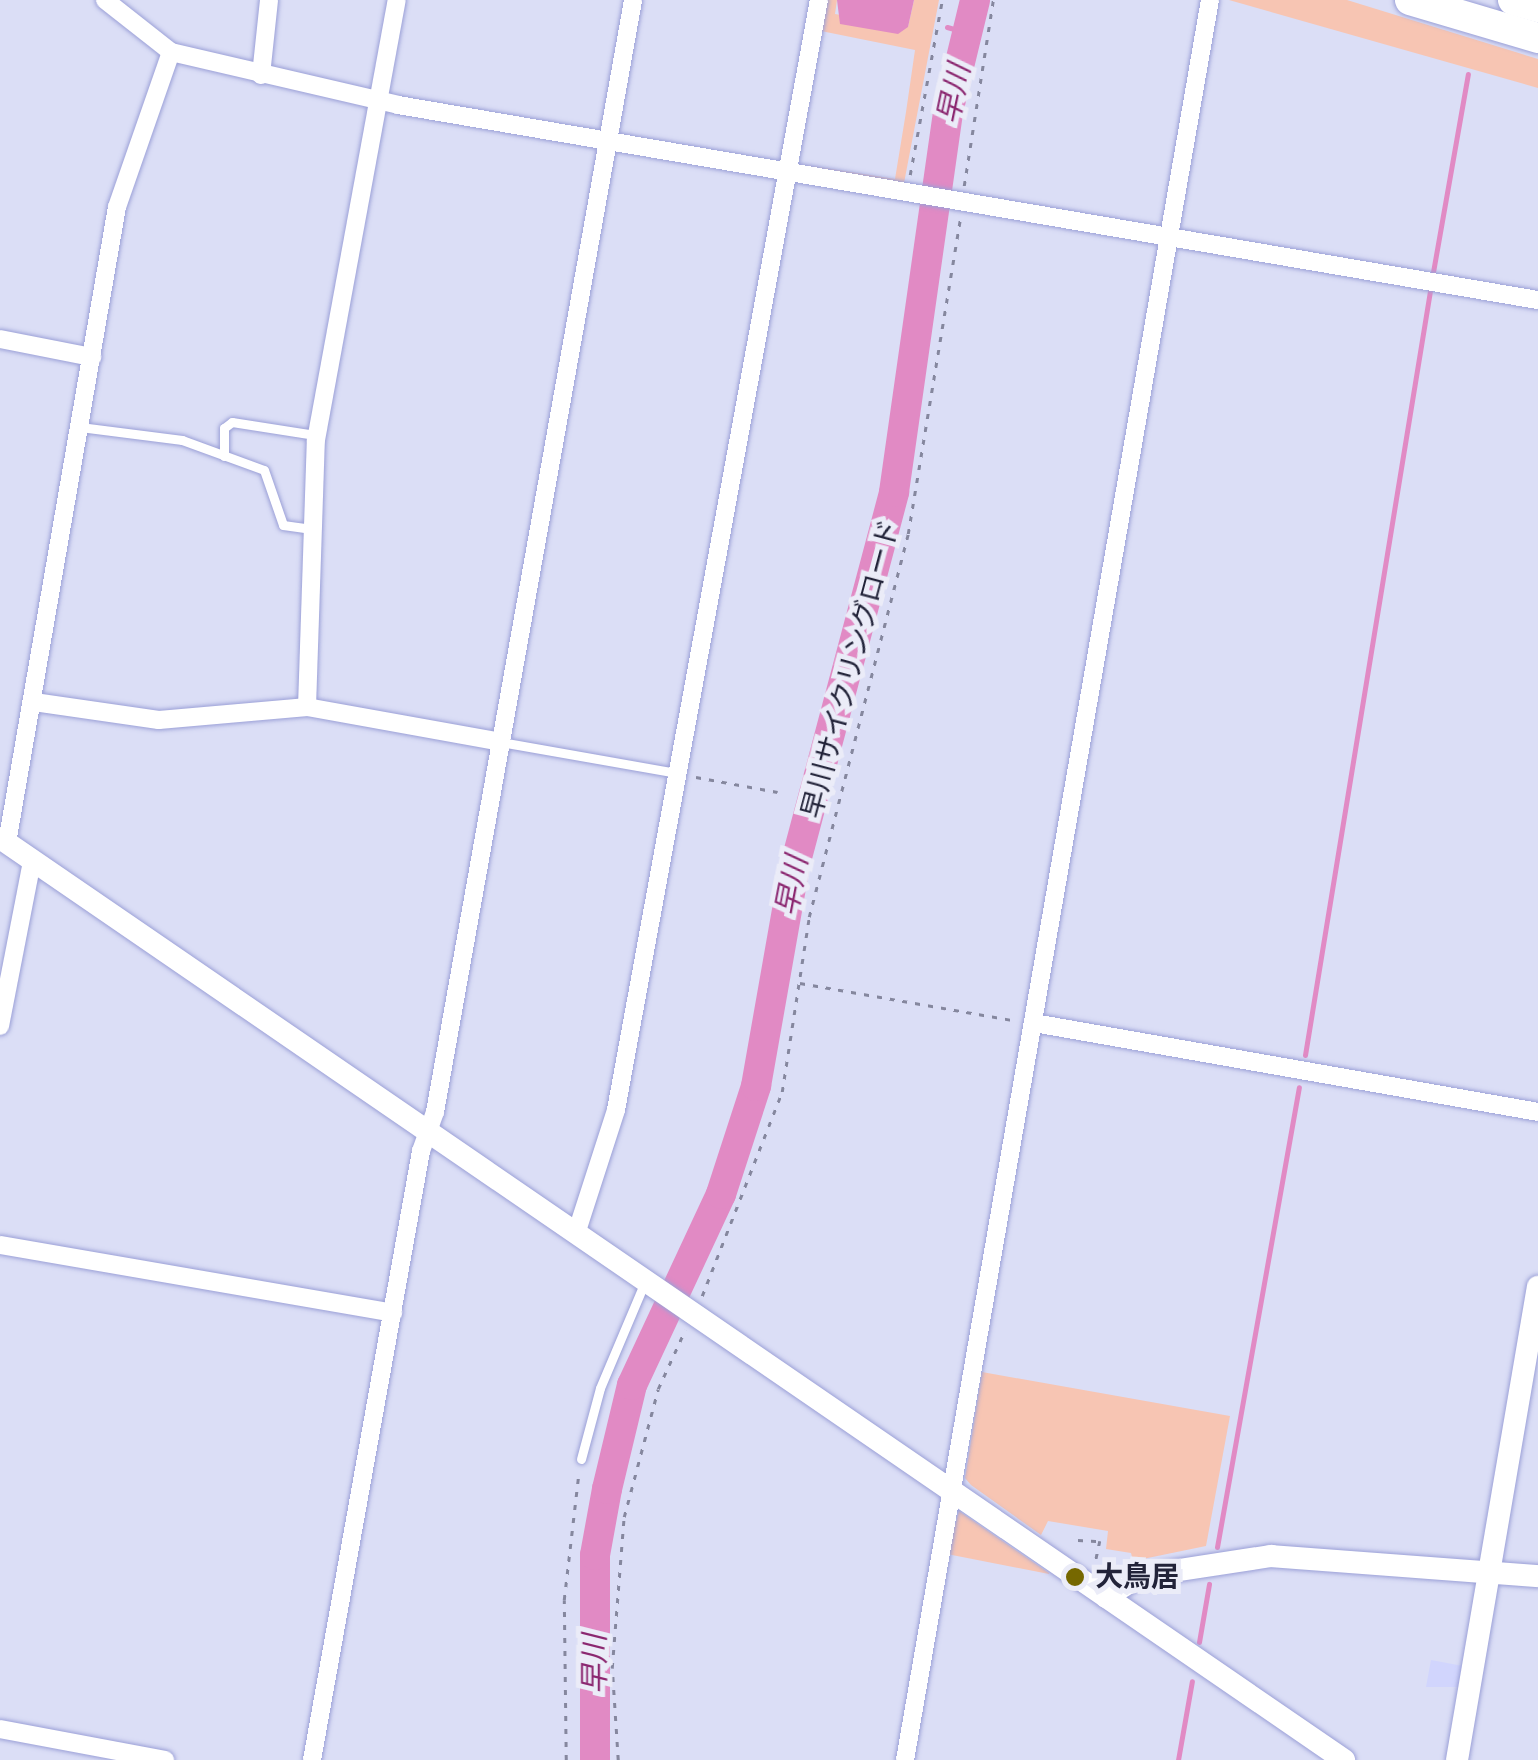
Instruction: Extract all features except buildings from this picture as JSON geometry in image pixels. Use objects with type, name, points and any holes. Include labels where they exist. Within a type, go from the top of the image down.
[{"type":"highway","points":[[1410,0],[1538,38]]},
{"type":"highway","points":[[1512,0],[1538,7]]},
{"type":"street","points":[[105,0],[124,8],[170,52],[380,101],[1538,300]]},
{"type":"street","points":[[261,75],[269,0]]},
{"type":"street","points":[[307,707],[318,530],[317,435],[397,0]]},
{"type":"street","points":[[312,1760],[501,742],[633,0]]},
{"type":"street","points":[[576,1234],[611,1134],[819,0]]},
{"type":"street","points":[[905,1760],[1210,0]]},
{"type":"street","points":[[170,52],[117,207],[34,702],[3,841],[1344,1760]]},
{"type":"street","points":[[0,338],[92,357]]},
{"type":"street","points":[[34,702],[160,720],[307,707],[501,742]]},
{"type":"street","points":[[0,1026],[32,862]]},
{"type":"street","points":[[1034,1023],[1538,1112]]},
{"type":"street","points":[[0,1245],[393,1313]]},
{"type":"street","points":[[1457,1760],[1538,1287]]},
{"type":"street","points":[[1106,1597],[1140,1576],[1260,1557],[1339,1557],[1538,1576]]},
{"type":"street","points":[[0,1729],[165,1760]]},
{"type":"lane","points":[[224,456],[224,428],[232,422],[317,435]]},
{"type":"lane","points":[[80,428],[182,440],[264,470],[283,525],[318,530]]},
{"type":"lane","points":[[501,742],[680,774]]},
{"type":"lane","points":[[581,1459],[600,1388],[648,1283]]},
{"type":"path","points":[[908,191],[942,0]]},
{"type":"path","name":"早川サイクリングロード","points":[[618,1760],[612,1668],[624,1516],[658,1389],[769,1134],[823,854],[908,534],[993,0]]},
{"type":"path","points":[[680,774],[778,792]]},
{"type":"path","points":[[800,983],[1034,1023]]},
{"type":"path","points":[[566,1760],[564,1600],[581,1459]]},
{"type":"path","points":[[1078,1540],[1100,1541],[1088,1573]]},
{"type":"shaded area","points":[[827,0],[837,0],[835,14],[908,27],[914,0],[939,0],[904,183],[800,164],[895,179],[915,50],[821,31]]},
{"type":"shaded area","points":[[837,0],[914,0],[908,27],[898,34],[840,24]]},
{"type":"shaded area","points":[[1229,0],[1347,0],[1538,59],[1538,88]]},
{"type":"shaded area","points":[[982,1372],[1230,1416],[1206,1546],[1133,1561],[1131,1553],[1106,1549],[1108,1531],[1048,1521],[1041,1535],[971,1485],[965,1478]]},
{"type":"shaded area","points":[[959,1511],[1049,1573],[1049,1574],[947,1554]]},
{"type":"shaded area","points":[[1431,1660],[1463,1666],[1459,1687],[1426,1687]]},
{"type":"waterway","name":"早川","points":[[595,1760],[595,1555],[607,1489],[632,1385],[721,1194],[756,1086],[795,865],[894,492],[948,112],[975,0]]},
{"type":"waterway","points":[[947,27],[965,32]]},
{"type":"waterway","points":[[1433,272],[1468,74]]},
{"type":"waterway","points":[[1305,1055],[1430,291]]},
{"type":"waterway","points":[[1217,1547],[1299,1087]]},
{"type":"waterway","points":[[1199,1642],[1209,1584]]},
{"type":"waterway","points":[[1178,1760],[1192,1681]]},
{"type":"place","name":"大鳥居","points":[[1075,1577]]}]
